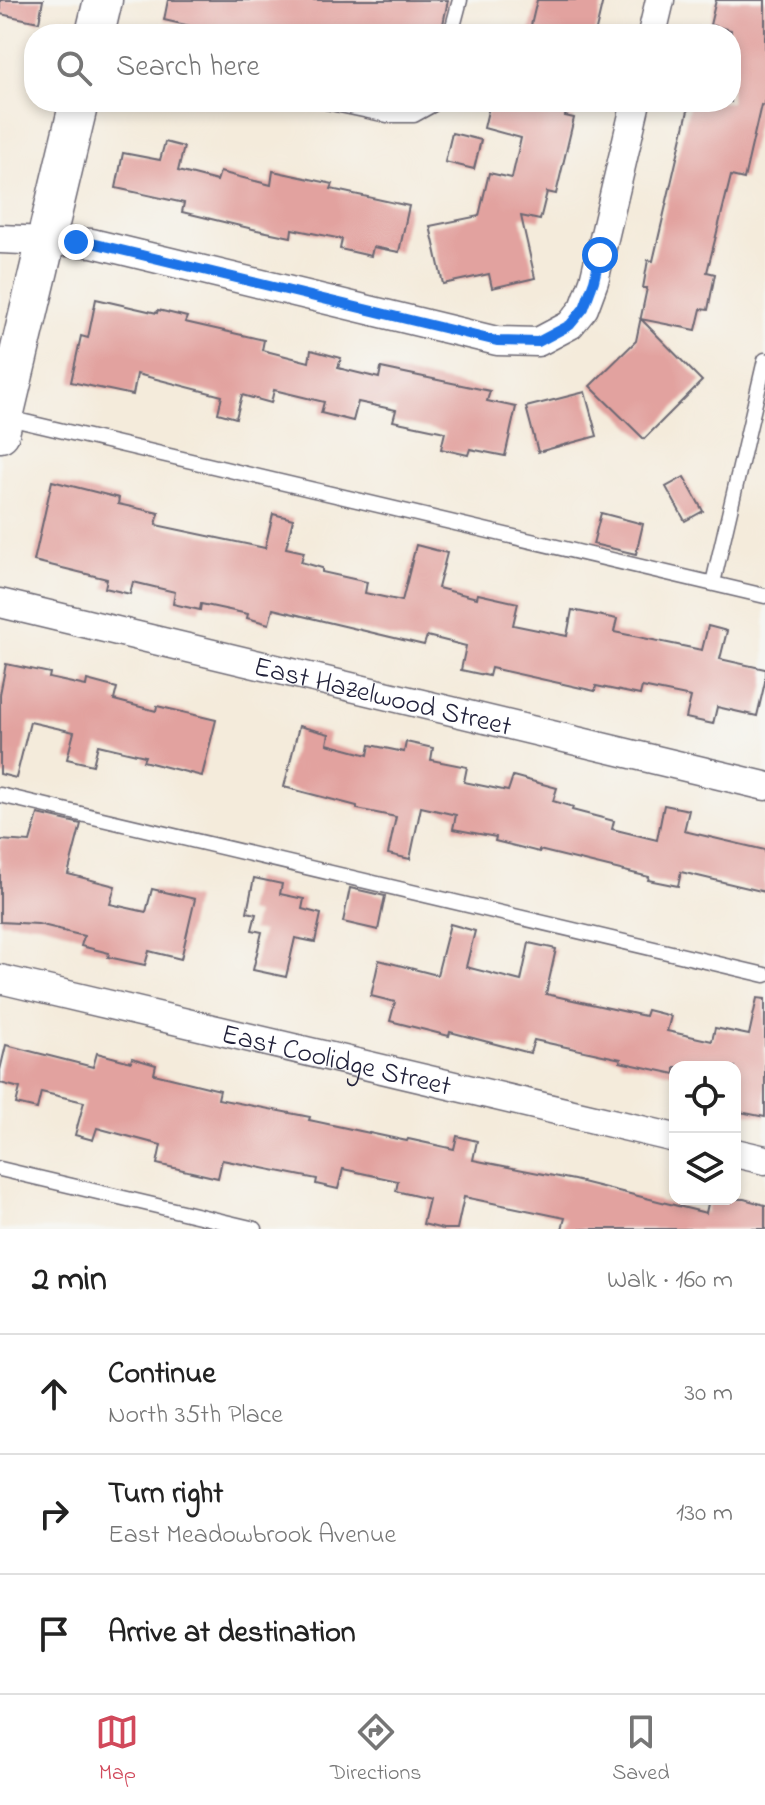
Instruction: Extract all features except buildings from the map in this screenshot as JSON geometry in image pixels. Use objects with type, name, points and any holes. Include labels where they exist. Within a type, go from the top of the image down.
[{"type":"main road","points":[[97,24],[103,0]]},
{"type":"main road","points":[[2,425],[77,112]]},
{"type":"street","points":[[654,24],[660,0]]},
{"type":"street","points":[[0,239],[92,243],[497,341],[538,342],[570,325],[584,308],[594,281],[634,112]]},
{"type":"street","name":"East Hazelwood Street","points":[[0,603],[765,786]]},
{"type":"street","name":"East Coolidge Street","points":[[0,979],[669,1137]]},
{"type":"street","points":[[741,1154],[765,1160]]},
{"type":"lane","points":[[454,24],[460,0]]},
{"type":"lane","points":[[373,112],[387,115],[414,115],[419,112]]},
{"type":"lane","points":[[713,583],[765,360]]},
{"type":"lane","points":[[2,425],[765,596]]},
{"type":"lane","points":[[0,795],[765,975]]},
{"type":"lane","points":[[0,1169],[255,1229]]},
{"type":"route","points":[[76,242],[92,243],[497,341],[538,342],[570,325],[584,308],[600,255]]}]
